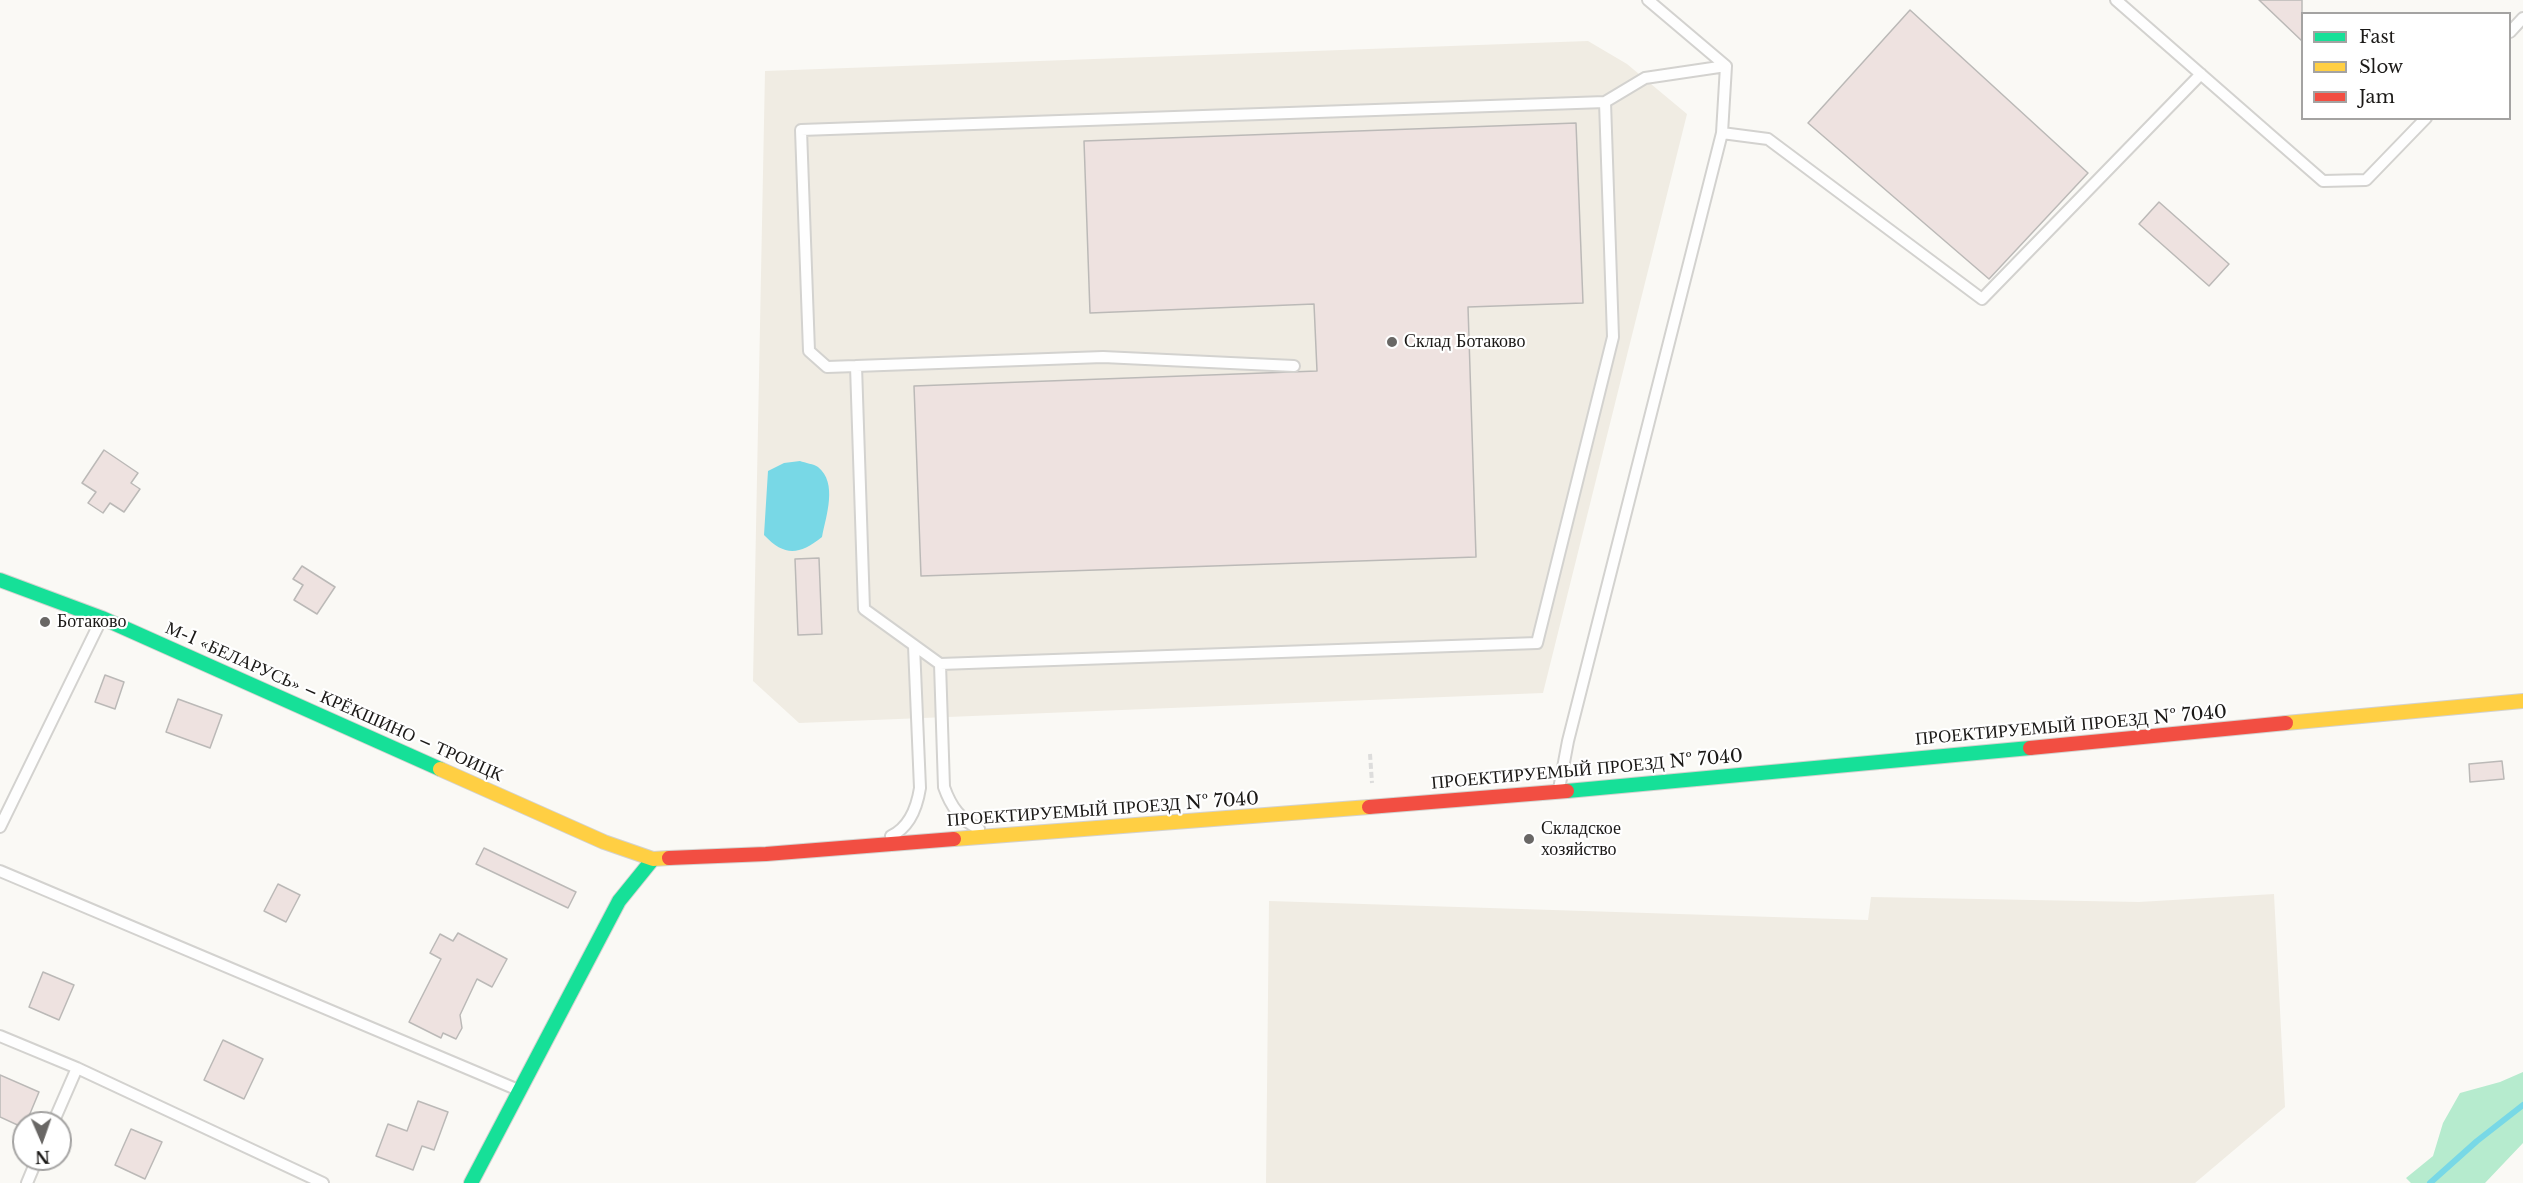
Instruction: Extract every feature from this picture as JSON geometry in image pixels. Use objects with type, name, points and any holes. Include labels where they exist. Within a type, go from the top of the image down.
[{"type":"main road","name":"М-1 «БЕЛАРУСЬ» – КРЁКШИНО – ТРОИЦК","points":[[0,580],[102,618],[604,842],[653,859]]},
{"type":"main road","name":"ПРОЕКТИРУЕМЫЙ ПРОЕЗД № 7040","points":[[653,859],[766,854],[1559,792],[2523,701]]},
{"type":"main road","points":[[471,1183],[619,900],[653,859]]},
{"type":"lane","points":[[1648,0],[1726,66]]},
{"type":"lane","points":[[2116,0],[2324,181],[2366,180],[2424,120]]},
{"type":"lane","points":[[2511,31],[2523,18]]},
{"type":"lane","points":[[1294,366],[1103,357],[827,367],[809,351],[801,130],[1605,102],[1645,78],[1726,66]]},
{"type":"lane","points":[[1559,792],[1568,741],[1722,133],[1726,66]]},
{"type":"lane","points":[[1722,133],[1768,139],[1982,299],[2201,74]]},
{"type":"lane","points":[[856,366],[864,609],[940,664],[1537,643],[1613,337],[1605,102]]},
{"type":"lane","points":[[0,827],[102,618]]},
{"type":"lane","points":[[867,846],[896,834],[917,806],[920,788],[914,646]]},
{"type":"lane","points":[[940,664],[944,787],[949,802],[959,816],[977,829],[1003,836]]},
{"type":"lane","points":[[0,871],[519,1090]]},
{"type":"lane","points":[[0,1036],[77,1068],[323,1183]]},
{"type":"lane","points":[[58,1111],[77,1068]]},
{"type":"path","points":[[1370,754],[1372,784]]},
{"type":"shaded area","points":[[1588,41],[1627,64],[1687,114],[1543,693],[799,723],[753,681],[765,71]]},
{"type":"shaded area","points":[[2274,894],[2285,1107],[2195,1183],[1266,1183],[1269,901],[1868,920],[1871,897],[2139,902]]},
{"type":"green space","points":[[2523,1072],[2523,1143],[2485,1183],[2411,1183],[2406,1178],[2433,1156],[2443,1123],[2460,1093],[2500,1082]]},
{"type":"water","points":[[800,461],[818,467],[824,474],[828,482],[829,500],[822,537],[806,547],[792,551],[779,547],[764,535],[768,471],[784,463]]},
{"type":"building","points":[[2259,0],[2302,0],[2301,40]]},
{"type":"building","points":[[1910,10],[2088,173],[1989,279],[1808,123]]},
{"type":"building","name":"Склад Ботаково","points":[[1576,123],[1583,303],[1468,307],[1476,557],[921,576],[914,386],[1317,371],[1314,304],[1090,313],[1084,141]]},
{"type":"building","points":[[2159,202],[2229,264],[2209,286],[2139,224]]},
{"type":"building","points":[[104,450],[138,473],[131,483],[140,489],[124,512],[110,503],[103,513],[88,503],[96,492],[82,483]]},
{"type":"building","points":[[819,558],[822,634],[798,635],[795,559]]},
{"type":"building","points":[[302,566],[335,587],[317,614],[294,600],[303,585],[293,579]]},
{"type":"building","points":[[105,675],[124,682],[115,709],[95,702]]},
{"type":"building","points":[[178,699],[222,715],[210,748],[166,732]]},
{"type":"building","points":[[2502,761],[2504,779],[2470,782],[2469,764]]},
{"type":"building","points":[[484,848],[576,892],[568,908],[476,864]]},
{"type":"building","points":[[278,884],[300,895],[286,922],[264,911]]},
{"type":"building","points":[[458,933],[507,959],[492,987],[477,979],[460,1015],[462,1028],[456,1039],[443,1033],[441,1038],[409,1022],[441,959],[430,953],[440,934],[453,941]]},
{"type":"building","points":[[43,972],[74,985],[59,1020],[29,1007]]},
{"type":"building","points":[[223,1040],[263,1059],[244,1099],[204,1080]]},
{"type":"building","points":[[0,1075],[39,1092],[31,1111],[12,1111],[12,1122],[0,1117]]},
{"type":"building","points":[[418,1101],[448,1112],[434,1150],[422,1146],[413,1170],[376,1156],[388,1124],[407,1131]]},
{"type":"building","points":[[131,1129],[162,1142],[145,1179],[115,1165]]},
{"type":"waterway","points":[[2430,1183],[2477,1141],[2523,1105]]},
{"type":"traffic: fast","points":[[0,580],[102,618],[440,769]]},
{"type":"traffic: fast","points":[[1567,791],[2030,748]]},
{"type":"traffic: fast","points":[[471,1183],[619,901],[653,859]]},
{"type":"traffic: slow","points":[[2286,723],[2523,701]]},
{"type":"traffic: slow","points":[[440,769],[604,842],[653,859],[669,858]]},
{"type":"traffic: slow","points":[[954,839],[1369,807]]},
{"type":"traffic: jam","points":[[2030,748],[2286,723]]},
{"type":"traffic: jam","points":[[1369,807],[1567,791]]},
{"type":"traffic: jam","points":[[669,858],[766,854],[954,839]]},
{"type":"place","name":"Склад Ботаково","points":[[1392,342]]},
{"type":"place","name":"Ботаково","points":[[45,622]]},
{"type":"place","name":"Складское хозяйство","points":[[1529,839]]}]
